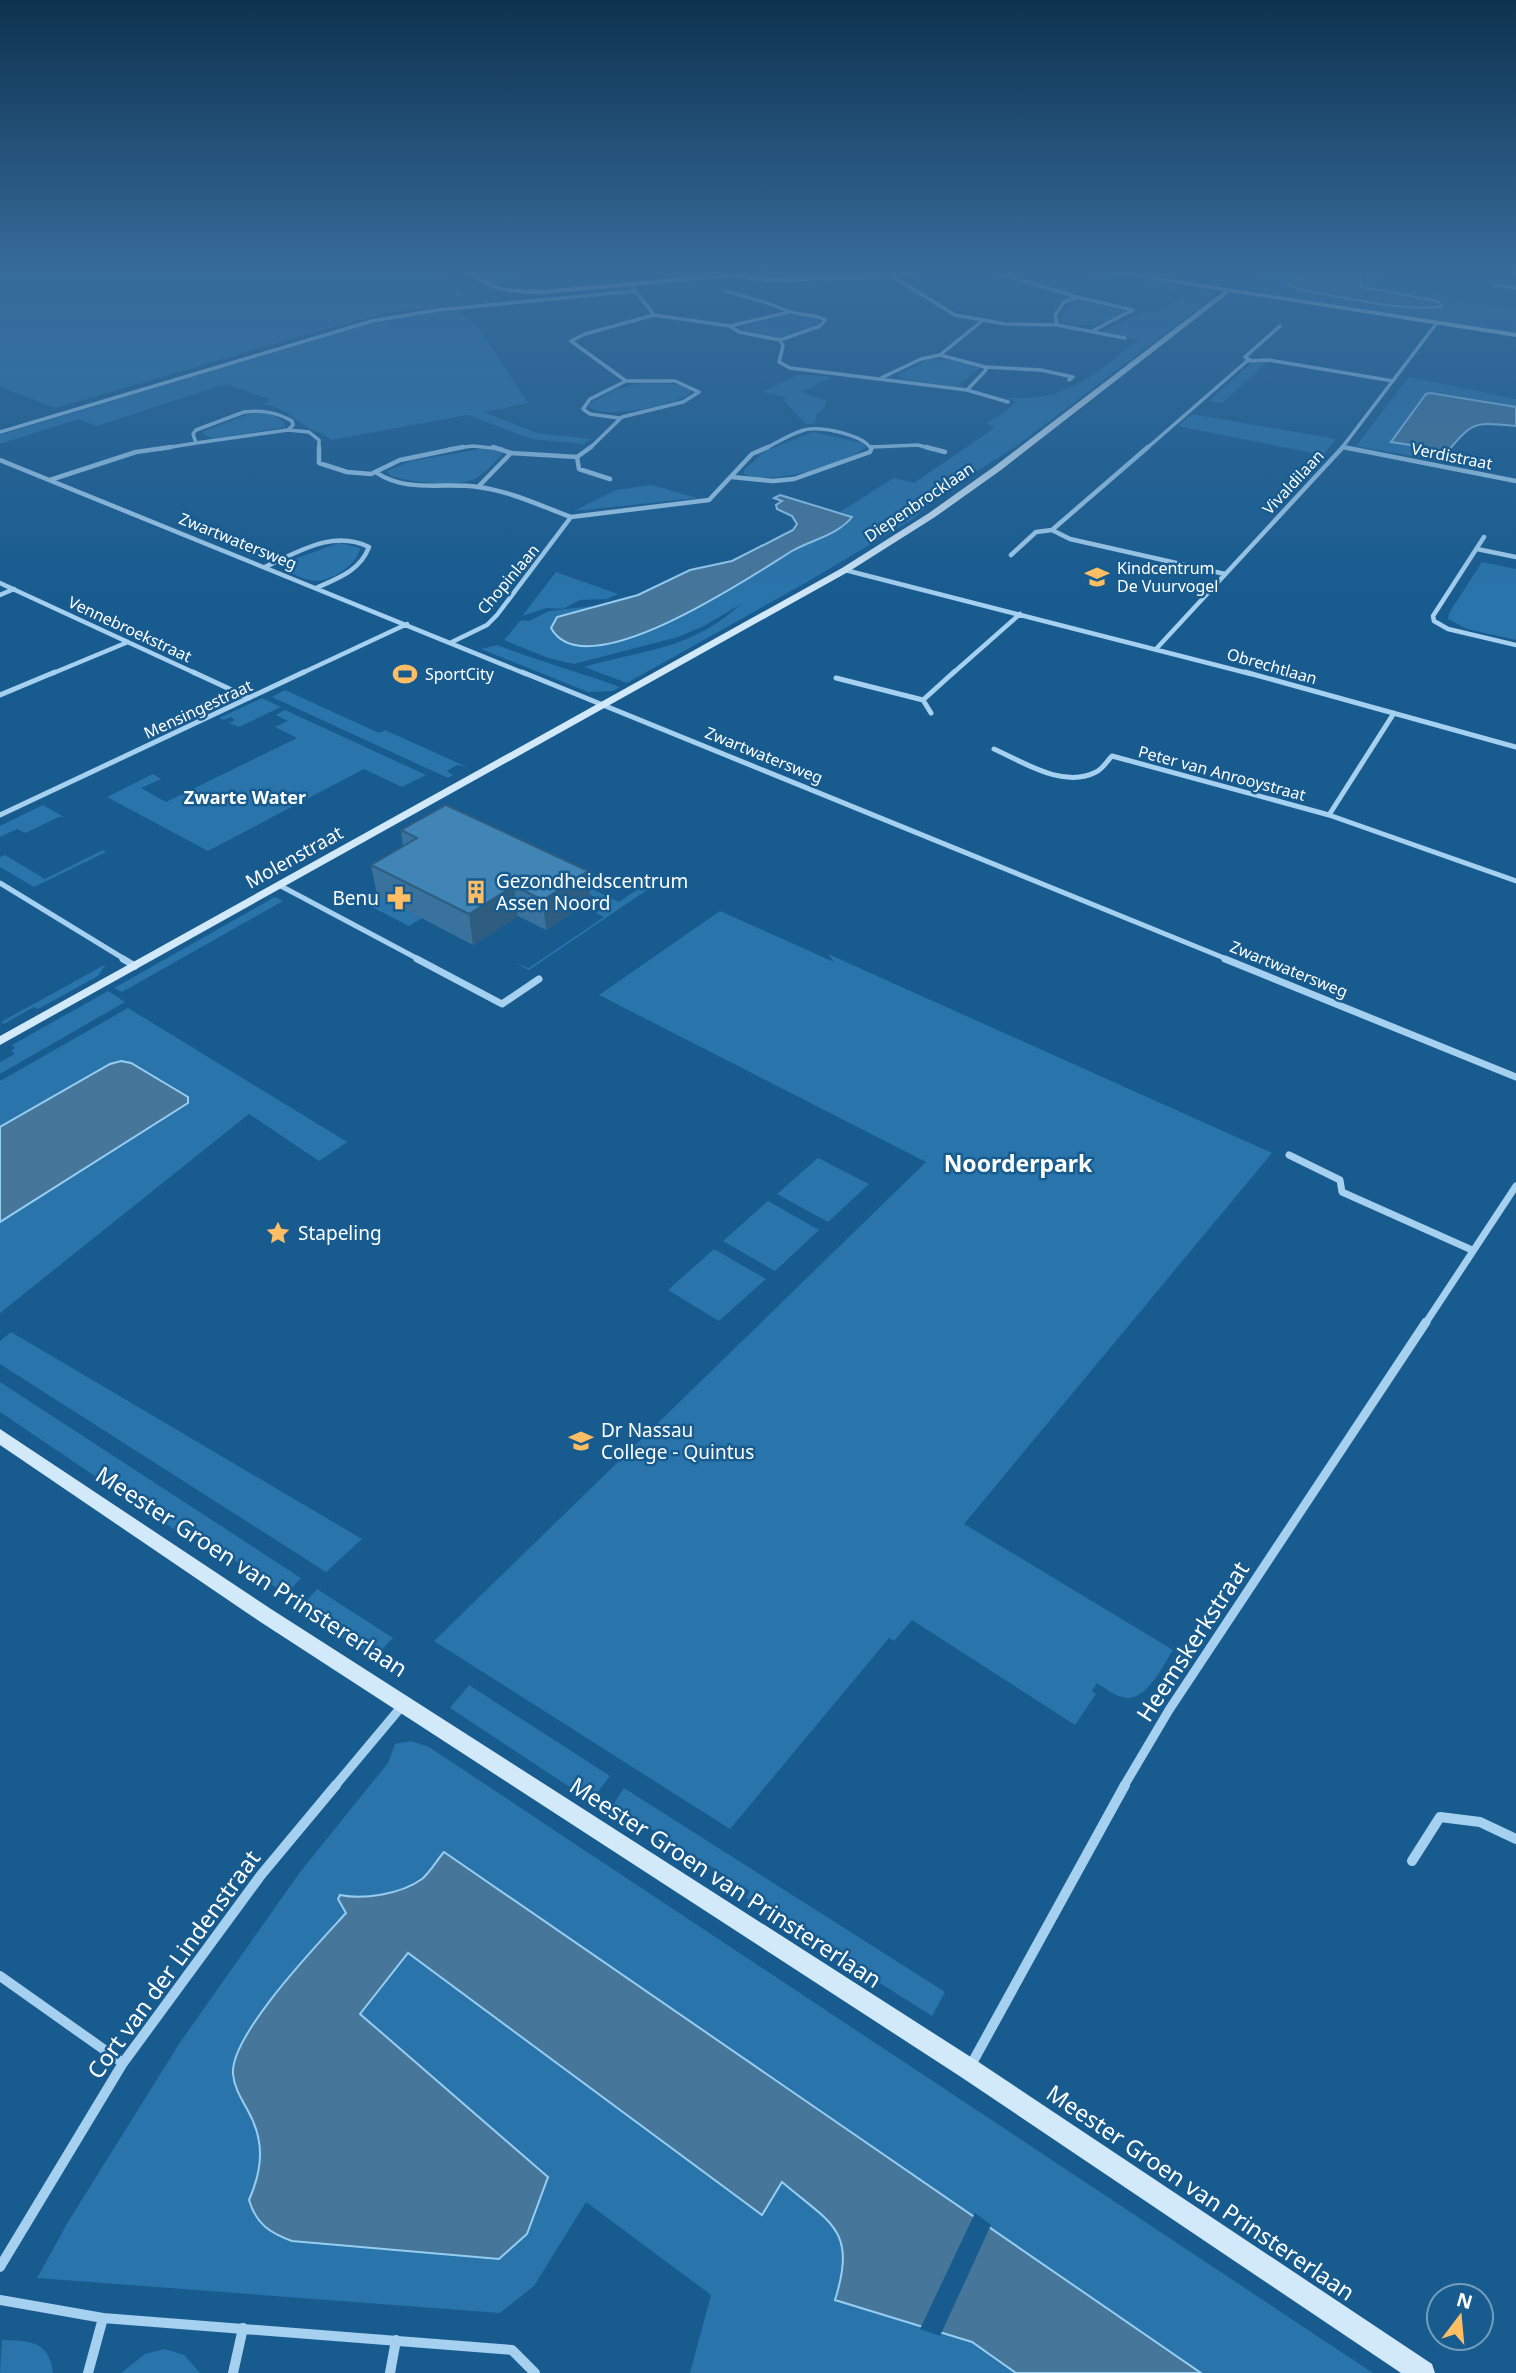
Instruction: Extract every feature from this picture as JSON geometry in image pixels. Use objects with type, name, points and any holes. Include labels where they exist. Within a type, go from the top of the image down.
[{"type":"street","points":[[0,432],[166,382]]},
{"type":"street","points":[[623,382],[590,399],[583,409],[590,414],[619,418],[689,399],[699,391],[677,383],[656,382]]},
{"type":"street","points":[[908,382],[967,390],[1008,402]]},
{"type":"street","points":[[967,390],[975,382]]},
{"type":"street","name":"Diepenbrocklaan","points":[[604,705],[845,570],[932,515],[1110,382]]},
{"type":"street","points":[[1011,555],[1036,532],[1052,530],[1225,382]]},
{"type":"street","name":"Vivaldilaan","points":[[1157,648],[1343,447],[1392,382]]},
{"type":"street","points":[[196,444],[193,434],[196,430],[252,411],[283,415],[292,421],[293,425],[288,430]]},
{"type":"street","points":[[50,480],[128,454],[288,430],[309,432],[318,437],[317,459],[322,465],[351,473],[377,473],[405,459],[477,445],[497,446],[511,453],[577,457],[598,442],[619,418]]},
{"type":"street","points":[[377,473],[383,478],[409,484],[478,487],[571,517],[703,502],[713,497],[752,454],[808,429],[830,431],[865,441],[873,447],[918,445],[945,452]]},
{"type":"street","points":[[732,477],[773,481],[794,479],[870,452],[873,447]]},
{"type":"street","name":"Verdistraat","points":[[1343,447],[1516,481]]},
{"type":"street","points":[[478,487],[511,453]]},
{"type":"street","points":[[577,457],[579,469],[610,479]]},
{"type":"street","name":"Zwartwatersweg","points":[[0,460],[1516,1077]]},
{"type":"street","name":"Chopinlaan","points":[[452,642],[487,625],[497,615],[571,517]]},
{"type":"street","points":[[1052,530],[1070,539],[1226,574]]},
{"type":"street","points":[[1484,537],[1433,616],[1434,621],[1448,629],[1516,645]]},
{"type":"street","points":[[264,567],[337,539],[352,539],[369,547],[363,559],[349,573],[316,588]]},
{"type":"street","points":[[1477,549],[1516,557]]},
{"type":"street","name":"Obrechtlaan","points":[[845,570],[1157,648],[1516,747]]},
{"type":"street","name":"Vennebroekstraat","points":[[0,583],[249,698]]},
{"type":"street","points":[[0,594],[14,589]]},
{"type":"street","points":[[923,700],[1020,614]]},
{"type":"street","name":"Mensingestraat","points":[[0,815],[407,624]]},
{"type":"street","points":[[0,695],[128,642]]},
{"type":"street","points":[[836,678],[923,700],[931,713]]},
{"type":"street","name":"Molenstraat","points":[[0,1041],[604,705]]},
{"type":"street","name":"Peter van Anrooystraat","points":[[1329,815],[1394,713]]},
{"type":"street","name":"Peter van Anrooystraat","points":[[994,749],[1062,776],[1074,777],[1096,772],[1112,756],[1329,815],[1516,881]]},
{"type":"street","points":[[0,883],[135,966]]},
{"type":"street","points":[[279,886],[502,1004],[539,979]]},
{"type":"street","points":[[1289,1155],[1340,1180],[1342,1192],[1472,1250]]},
{"type":"street","name":"Heemskerkstraat","points":[[969,2068],[1096,1833],[1169,1710],[1516,1186]]},
{"type":"street","name":"Meester Groen van Prinstererlaan","points":[[0,1437],[265,1615],[969,2068],[1423,2373]]},
{"type":"street","name":"Cort van der Lindenstraat","points":[[0,2267],[123,2063],[261,1875],[405,1703]]},
{"type":"street","points":[[1412,1861],[1440,1817],[1460,1816],[1479,1820],[1516,1839]]},
{"type":"street","points":[[0,1976],[123,2063]]},
{"type":"street","points":[[0,2300],[103,2318],[512,2350],[535,2373]]},
{"type":"street","points":[[88,2373],[103,2318]]},
{"type":"street","points":[[233,2373],[243,2328]]},
{"type":"street","points":[[390,2373],[396,2340]]},
{"type":"shaded area","points":[[0,382],[145,382],[56,408],[0,387]]},
{"type":"shaded area","points":[[175,382],[514,382],[528,403],[484,412],[537,433],[591,439],[584,444],[531,439],[468,415],[331,440],[283,410],[263,405],[270,399],[226,384],[96,426],[78,419],[0,444],[0,435]]},
{"type":"shaded area","points":[[784,382],[823,382],[802,392],[826,401],[825,407],[816,415],[815,424],[806,424],[783,400],[786,397],[762,392]]},
{"type":"shaded area","points":[[922,382],[963,382],[957,387]]},
{"type":"shaded area","points":[[1101,382],[1015,447],[941,494],[913,519],[627,683],[584,667],[685,639],[704,631],[741,604],[704,626],[678,637],[574,664],[548,658],[504,640],[521,620],[529,621],[549,611],[602,605],[557,617],[551,628],[599,645],[630,638],[706,604],[796,549],[845,526],[847,514],[840,512],[894,478],[914,483],[993,429],[994,426],[986,424],[1016,403],[1006,397],[1046,396],[1078,384]]},
{"type":"shaded area","points":[[1230,382],[1245,382],[1222,403],[1209,401]]},
{"type":"shaded area","points":[[1405,382],[1432,382],[1516,399],[1516,407],[1430,393],[1391,442],[1444,451],[1447,462],[1356,446]]},
{"type":"shaded area","points":[[641,383],[675,384],[693,390],[674,401],[642,409],[610,412],[589,407],[590,403],[614,390]]},
{"type":"shaded area","points":[[1426,394],[1516,407],[1516,426],[1477,425],[1464,433],[1448,451],[1391,442]]},
{"type":"shaded area","points":[[273,414],[284,422],[285,427],[217,438],[208,437],[202,432],[246,415]]},
{"type":"shaded area","points":[[1192,414],[1336,439],[1323,455],[1178,426]]},
{"type":"shaded area","points":[[813,432],[862,443],[866,447],[842,460],[807,472],[771,477],[744,474],[744,470],[765,451]]},
{"type":"shaded area","points":[[481,449],[497,450],[502,454],[485,472],[470,481],[448,484],[423,482],[391,476],[387,471],[411,461]]},
{"type":"shaded area","points":[[652,485],[697,498],[574,511],[616,490]]},
{"type":"shaded area","points":[[780,495],[852,517],[824,537],[792,551],[708,602],[670,622],[632,637],[598,646],[570,643],[551,628],[557,617],[638,595],[690,570],[732,561],[793,530],[797,524],[792,516],[777,509],[776,505],[782,501],[774,498]]},
{"type":"shaded area","points":[[339,543],[360,548],[350,565],[337,574],[317,581],[285,571],[284,564],[289,561]]},
{"type":"shaded area","points":[[1482,562],[1516,569],[1516,640],[1467,629],[1448,619],[1449,613]]},
{"type":"shaded area","points":[[556,572],[618,594],[607,599],[580,600],[563,609],[547,608],[522,616]]},
{"type":"shaded area","points":[[497,645],[620,687],[613,691],[588,692],[481,649]]},
{"type":"shaded area","points":[[285,690],[379,733],[385,730],[467,767],[457,765],[447,771],[453,775],[448,778],[272,697]]},
{"type":"shaded area","points":[[262,698],[281,707],[239,727],[229,723],[235,720],[231,717],[224,720],[219,718]]},
{"type":"shaded area","points":[[285,710],[426,775],[402,787],[364,769],[208,851],[107,797],[153,774],[161,779],[141,788],[166,802],[297,738],[275,727],[288,721],[276,715]]},
{"type":"shaded area","points":[[43,805],[64,817],[25,833],[17,829],[0,837],[0,826]]},
{"type":"shaded area","points":[[103,850],[106,852],[34,887],[0,867],[0,857],[5,855],[45,879]]},
{"type":"shaded area","points":[[390,883],[422,918],[409,926],[360,901]]},
{"type":"shaded area","points":[[644,885],[650,888],[529,970],[515,963],[529,968],[604,917],[596,913],[609,904],[580,890],[586,886],[619,902]]},
{"type":"shaded area","points":[[275,897],[283,901],[122,992],[114,988]]},
{"type":"shaded area","points":[[720,911],[834,962],[828,954],[1272,1153],[964,1524],[1173,1650],[1159,1674],[1146,1690],[1130,1698],[1115,1695],[1097,1683],[1092,1691],[1096,1694],[1075,1725],[912,1620],[894,1641],[889,1638],[730,1829],[434,1641],[926,1162],[599,995]]},
{"type":"shaded area","points":[[106,964],[98,976],[38,1009],[34,1007],[4,1024],[1,1022]]},
{"type":"shaded area","points":[[108,991],[125,1002],[0,1074],[0,1062],[15,1054],[11,1051],[15,1048],[12,1045]]},
{"type":"shaded area","points":[[128,1008],[347,1142],[319,1161],[249,1114],[0,1313],[0,1222],[188,1103],[187,1097],[131,1063],[110,1064],[0,1127],[0,1081]]},
{"type":"shaded area","points":[[121,1061],[131,1063],[188,1097],[188,1103],[0,1222],[0,1127],[110,1064]]},
{"type":"shaded area","points":[[818,1158],[869,1184],[828,1222],[777,1194]]},
{"type":"shaded area","points":[[768,1201],[819,1230],[775,1271],[723,1241]]},
{"type":"shaded area","points":[[714,1249],[766,1279],[719,1321],[668,1290]]},
{"type":"shaded area","points":[[11,1332],[362,1539],[326,1572],[0,1364],[0,1341]]},
{"type":"shaded area","points":[[0,1382],[301,1578],[286,1594],[181,1525],[175,1530],[0,1412]]},
{"type":"shaded area","points":[[317,1589],[393,1638],[373,1658],[299,1609]]},
{"type":"shaded area","points":[[469,1685],[610,1776],[591,1801],[450,1708]]},
{"type":"shaded area","points":[[411,1741],[429,1747],[1373,2373],[1201,2373],[444,1852],[422,1879],[404,1889],[371,1896],[340,1895],[338,1899],[346,1913],[270,2001],[237,2090],[251,2118],[259,2144],[259,2169],[249,2200],[265,2227],[292,2241],[499,2259],[548,2177],[360,2014],[407,1953],[761,2215],[781,2182],[811,2205],[831,2223],[843,2244],[843,2268],[835,2300],[972,2342],[1016,2373],[690,2373],[711,2295],[586,2202],[534,2286],[500,2313],[37,2278],[68,2222],[179,2044],[300,1872],[388,1763],[395,1744]]},
{"type":"shaded area","points":[[624,1788],[945,1992],[932,2016],[746,1898],[750,1891],[613,1805]]},
{"type":"shaded area","points":[[444,1852],[1201,2373],[1016,2373],[972,2342],[835,2300],[843,2258],[841,2243],[835,2230],[814,2208],[782,2182],[762,2215],[408,1953],[360,2014],[548,2177],[527,2234],[499,2259],[292,2241],[271,2231],[260,2221],[249,2200],[257,2177],[259,2143],[253,2120],[240,2097],[233,2074],[236,2057],[245,2037],[278,1990],[346,1913],[338,1899],[340,1895],[371,1896],[404,1889],[422,1879]]},
{"type":"shaded area","points":[[2,2340],[36,2344],[47,2354],[53,2373],[0,2373]]},
{"type":"shaded area","points":[[165,2349],[184,2355],[200,2373],[121,2373],[145,2354]]},
{"type":"pier","points":[[975,2213],[991,2225],[940,2336],[920,2329]]},
{"type":"building","points":[[446,805],[588,871],[543,900],[514,886],[469,914],[371,865],[417,838],[401,830]]},
{"type":"place","name":"Kindcentrum De Vuurvogel","points":[[1097,577]]},
{"type":"place","name":"SportCity","points":[[405,674]]},
{"type":"place","name":"Gezondheidscentrum Assen Noord","points":[[476,892]]},
{"type":"place","name":"Benu","points":[[399,898]]},
{"type":"place","name":"Stapeling","points":[[278,1233]]},
{"type":"place","name":"Dr Nassau College - Quintus","points":[[581,1441]]},
{"type":"district","name":"Zwarte Water","points":[[245,797]]},
{"type":"district","name":"Noorderpark","points":[[1018,1163]]}]
